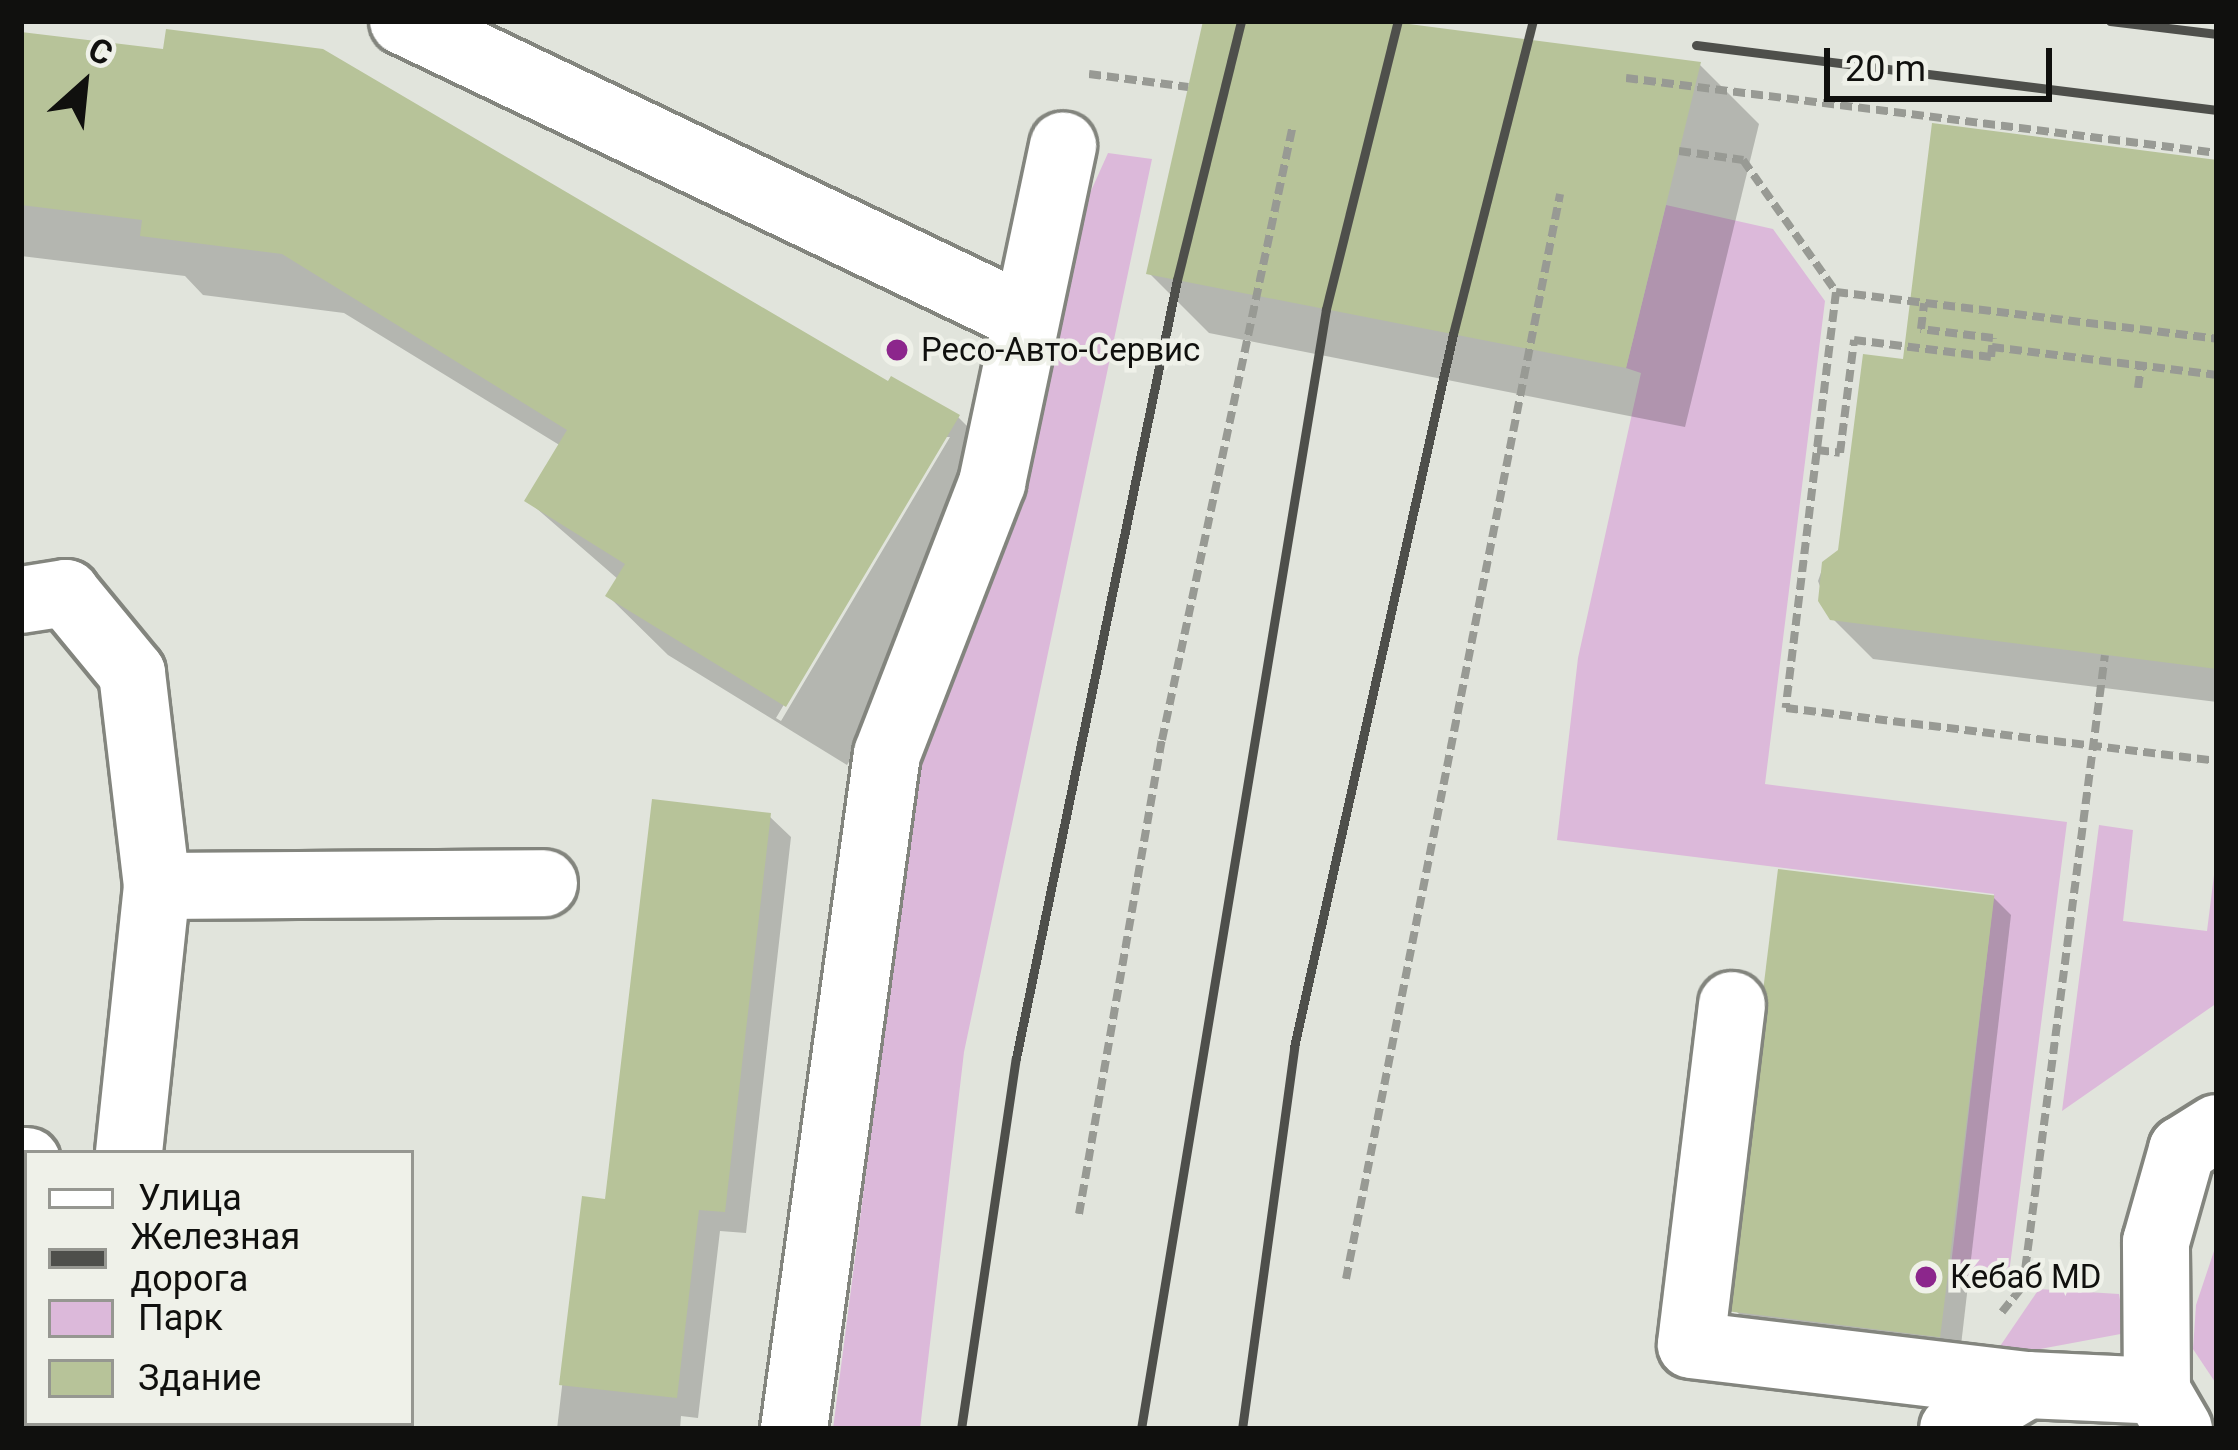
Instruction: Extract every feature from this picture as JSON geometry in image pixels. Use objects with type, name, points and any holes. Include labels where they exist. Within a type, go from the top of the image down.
[{"type":"lane","points":[[404,21],[1025,318]]},
{"type":"lane","points":[[794,1429],[886,754],[992,482],[1063,145]]},
{"type":"lane","points":[[21,600],[67,593],[131,673],[157,886],[129,1150]]},
{"type":"lane","points":[[157,886],[544,883]]},
{"type":"lane","points":[[1732,1004],[1691,1346],[1956,1403],[2027,1384],[2168,1410],[2156,1242],[2182,1150],[2217,1128]]},
{"type":"path","points":[[1081,74],[1189,87]]},
{"type":"path","points":[[1626,78],[2217,153]]},
{"type":"path","points":[[1079,1214],[1162,740],[1294,125]]},
{"type":"path","points":[[1679,151],[1743,160],[1836,292],[1786,708],[2217,761]]},
{"type":"path","points":[[1346,1279],[1560,194]]},
{"type":"path","points":[[1836,292],[2217,339]]},
{"type":"path","points":[[1817,450],[1840,453],[1854,340],[1991,357],[1993,338],[1921,328],[1924,303]]},
{"type":"path","points":[[1992,347],[2217,375]]},
{"type":"path","points":[[2138,388],[2141,365]]},
{"type":"path","points":[[1956,1403],[1966,1355],[2023,1286],[2105,655]]},
{"type":"green space","points":[[1108,153],[1152,159],[964,1052],[920,1429],[833,1429],[918,768],[1026,487],[1077,222]]},
{"type":"green space","points":[[1666,205],[1773,229],[1825,301],[1765,784],[2067,822],[2008,1281],[1950,1274],[1994,894],[1557,840],[1578,658],[1641,373],[1626,368]]},
{"type":"green space","points":[[2099,825],[2133,830],[2123,921],[2207,931],[2217,851],[2217,1003],[2062,1111]]},
{"type":"green space","points":[[2217,1242],[2217,1385],[2193,1349],[2196,1305]]},
{"type":"green space","points":[[2039,1289],[2119,1294],[2126,1333],[1992,1358]]},
{"type":"building","points":[[1203,21],[1386,21],[1701,62],[1626,368],[1146,274]]},
{"type":"building","points":[[166,29],[323,49],[888,381],[891,376],[960,415],[786,707],[605,596],[625,564],[524,501],[567,430],[282,254],[140,236],[142,220],[21,205],[21,32],[163,49]]},
{"type":"building","points":[[1932,123],[2217,160],[2217,669],[1830,620],[1818,601],[1822,562],[1838,550],[1863,354],[1903,359]]},
{"type":"building","points":[[652,799],[771,813],[725,1212],[699,1210],[677,1398],[559,1385],[582,1196],[605,1199]]},
{"type":"building","points":[[1778,869],[1994,896],[1940,1337],[1724,1311]]},
{"type":"railway","points":[[961,1429],[1016,1058],[1177,280],[1241,21]]},
{"type":"railway","points":[[1141,1429],[1326,309],[1398,21]]},
{"type":"railway","points":[[1242,1429],[1294,1047],[1453,334],[1533,21]]},
{"type":"railway","points":[[2110,21],[2217,34]]},
{"type":"railway","points":[[1696,45],[2217,110]]},
{"type":"place","name":"Ресо-Авто-Сервис","points":[[897,350]]},
{"type":"place","name":"Кебаб MD","points":[[1926,1277]]}]
